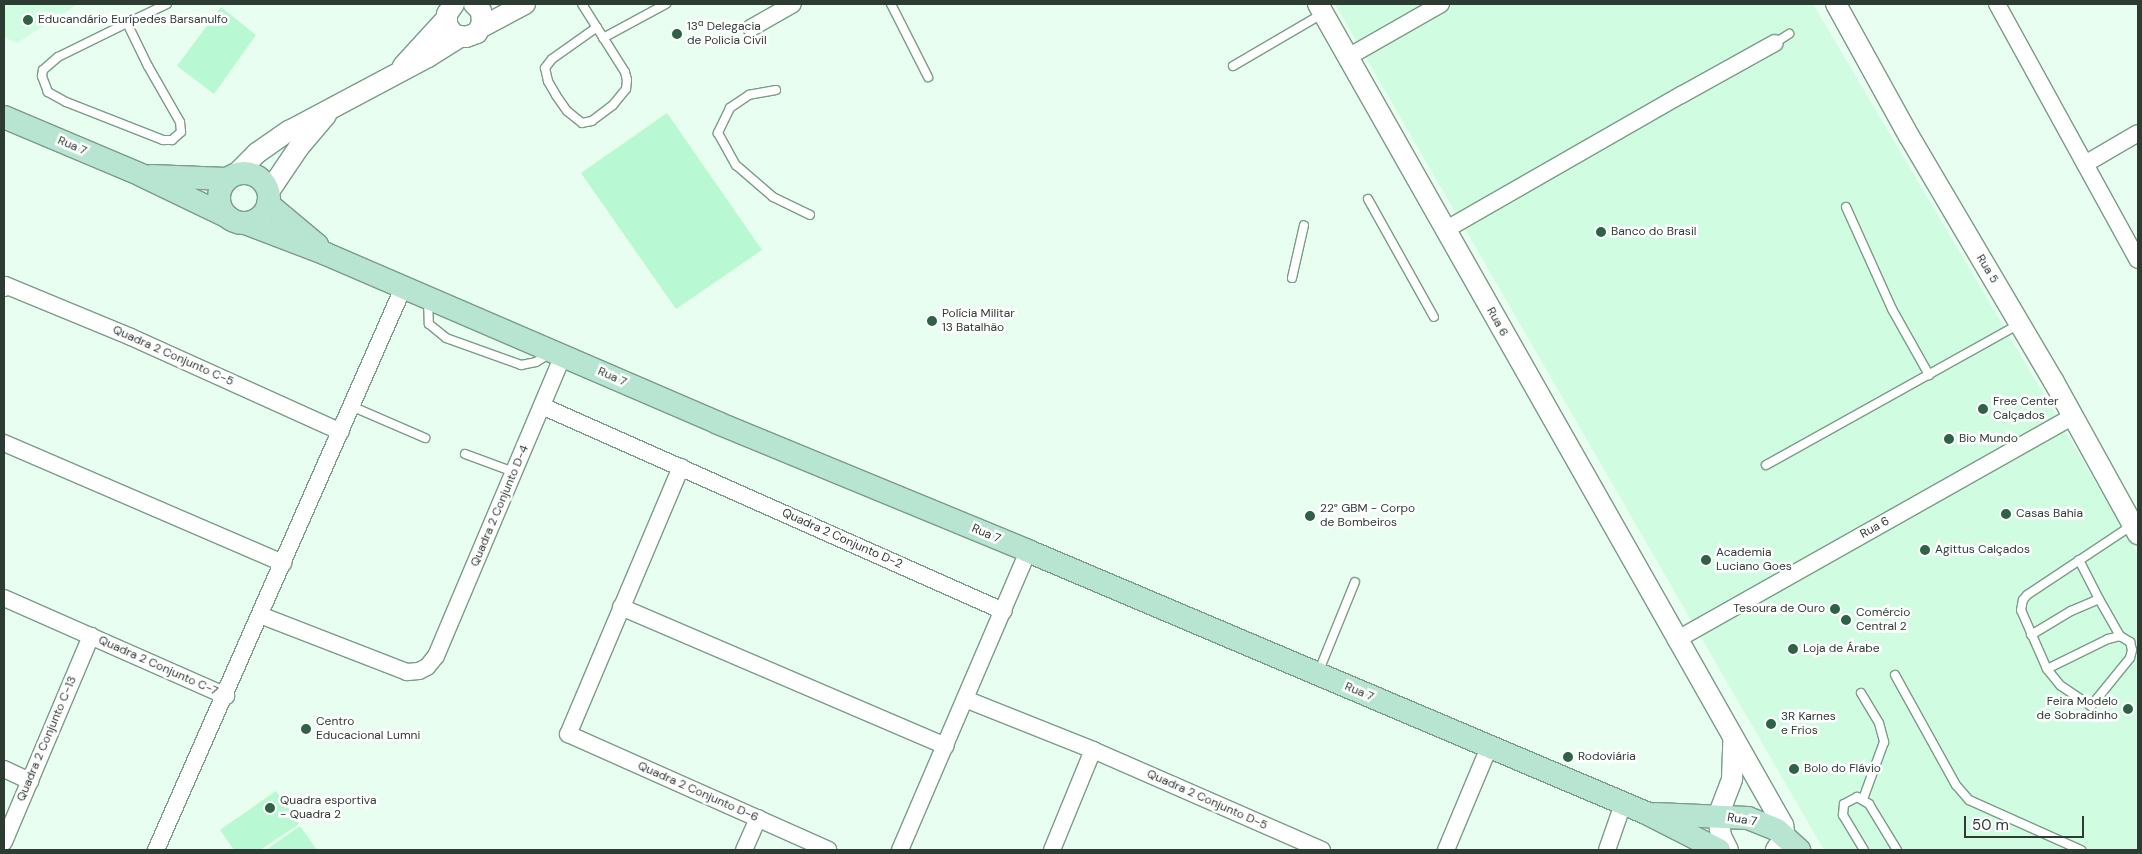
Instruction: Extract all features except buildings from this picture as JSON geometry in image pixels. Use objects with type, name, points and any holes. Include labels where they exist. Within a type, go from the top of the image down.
[{"type":"main road","name":"Rua 7","points":[[4,117],[141,175],[236,220],[326,254],[710,420],[1646,813],[1719,850]]},
{"type":"main road","points":[[243,173],[256,176],[261,180],[268,198],[259,217],[236,220],[220,202],[219,194],[232,177],[243,173]]},
{"type":"main road","name":"Rua 7","points":[[141,175],[232,177]]},
{"type":"main road","name":"Rua 7","points":[[268,198],[326,254]]},
{"type":"main road","name":"Rua 7","points":[[1646,813],[1718,816],[1759,822],[1777,830],[1787,846]]},
{"type":"street","points":[[474,4],[482,16],[480,28]]},
{"type":"street","points":[[232,177],[257,153],[289,130],[333,108],[400,70],[428,57],[460,37],[472,36],[480,28],[525,4]]},
{"type":"street","points":[[752,28],[793,4]]},
{"type":"street","points":[[1348,58],[1441,4]]},
{"type":"street","name":"Rua 5","points":[[1836,4],[1909,136],[2020,324],[2136,529]]},
{"type":"street","points":[[1997,4],[2138,260]]},
{"type":"street","name":"Rua 6","points":[[1321,9],[1733,741],[1783,825],[1787,846]]},
{"type":"street","points":[[447,10],[450,30],[460,37]]},
{"type":"street","points":[[400,70],[447,10]]},
{"type":"street","points":[[1445,230],[1681,94],[1775,43]]},
{"type":"street","points":[[268,198],[299,147],[333,108]]},
{"type":"street","points":[[2085,164],[2138,133]]},
{"type":"street","name":"Quadra 2 Conjunto C-5","points":[[4,286],[131,337],[341,432]]},
{"type":"street","points":[[156,850],[226,696],[403,288]]},
{"type":"street","name":"Quadra 2 Conjunto D-4","points":[[260,616],[407,672],[419,671],[427,667],[436,656],[542,406],[558,354]]},
{"type":"street","name":"Quadra 2 Conjunto D-2","points":[[542,406],[1003,611]]},
{"type":"street","name":"Rua 6","points":[[1676,640],[2073,416]]},
{"type":"street","points":[[4,443],[283,563]]},
{"type":"street","points":[[681,467],[621,607],[945,746]]},
{"type":"street","points":[[900,850],[1028,552]]},
{"type":"street","name":"Quadra 2 Conjunto C-7","points":[[4,598],[226,696]]},
{"type":"street","name":"Quadra 2 Conjunto D-6","points":[[621,607],[568,734],[828,850]]},
{"type":"street","name":"Quadra 2 Conjunto C-13","points":[[4,842],[91,636]]},
{"type":"street","name":"Quadra 2 Conjunto D-5","points":[[964,700],[1093,750],[1322,850]]},
{"type":"street","points":[[1728,850],[1721,836],[1718,816],[1732,779],[1733,741]]},
{"type":"street","points":[[1446,850],[1490,748]]},
{"type":"street","points":[[1052,850],[1093,750]]},
{"type":"street","points":[[4,769],[30,780]]},
{"type":"street","points":[[1607,850],[1623,804]]},
{"type":"street","points":[[744,850],[758,818]]},
{"type":"lane","points":[[127,23],[148,66],[180,122],[181,132],[172,140],[163,140],[66,102],[48,92],[42,81],[43,70],[58,57],[127,23],[167,4]]},
{"type":"lane","points":[[582,4],[597,27],[603,38],[625,72],[627,80],[626,89],[604,113],[592,121],[582,124],[567,111],[556,95],[548,81],[546,68],[552,59],[597,27]]},
{"type":"lane","points":[[603,38],[666,4]]},
{"type":"lane","points":[[892,4],[928,77]]},
{"type":"lane","points":[[1233,66],[1321,9]]},
{"type":"lane","points":[[1775,43],[1789,34]]},
{"type":"lane","points":[[776,90],[749,95],[730,108],[718,133],[736,166],[773,196],[810,215]]},
{"type":"lane","points":[[1368,199],[1434,317]]},
{"type":"lane","points":[[1846,207],[1892,309],[1929,374]]},
{"type":"lane","points":[[1292,278],[1304,225]]},
{"type":"lane","points":[[428,298],[429,324],[446,338],[521,365],[558,354]]},
{"type":"lane","points":[[1766,465],[2020,324]]},
{"type":"lane","points":[[352,406],[425,438]]},
{"type":"lane","points":[[465,454],[514,472]]},
{"type":"lane","points":[[2079,560],[2120,636],[2130,642],[2132,650],[2130,658],[2091,706],[2060,685],[2048,669],[2020,610],[2023,600],[2079,560],[2136,529]]},
{"type":"lane","points":[[1317,675],[1355,582]]},
{"type":"lane","points":[[2031,635],[2071,611],[2099,599]]},
{"type":"lane","points":[[2048,669],[2108,639],[2120,636]]},
{"type":"lane","points":[[1895,675],[1956,785],[1969,800],[2081,850]]},
{"type":"lane","points":[[1861,693],[1879,723],[1884,742],[1863,799]]},
{"type":"lane","points":[[1864,850],[1847,823],[1843,810],[1844,804],[1857,797],[1869,804],[1897,850]]},
{"type":"shaded area","name":"Educandário Eurípedes Barsanulfo","points":[[4,4],[78,4],[17,43],[4,37]]},
{"type":"shaded area","points":[[1335,4],[1813,4],[2138,554],[2138,850],[1824,850]]},
{"type":"shaded area","points":[[221,7],[256,35],[214,94],[177,66]]},
{"type":"shaded area","points":[[667,113],[762,250],[676,309],[581,173]]},
{"type":"shaded area","name":"Quadra esportiva - Quadra 2","points":[[276,791],[299,824],[260,850],[234,850],[220,830]]},
{"type":"shaded area","points":[[300,826],[317,850],[266,850]]},
{"type":"place","name":"Educandário Eurípedes Barsanulfo","points":[[28,20]]},
{"type":"place","name":"13ª Delegacia de Policia Civil","points":[[677,34]]},
{"type":"place","name":"Banco do Brasil","points":[[1601,232]]},
{"type":"place","name":"Polícia Militar 13 Batalhão","points":[[932,321]]},
{"type":"place","name":"Free Center Calçados","points":[[1983,409]]},
{"type":"place","name":"Bio Mundo","points":[[1949,439]]},
{"type":"place","name":"Casas Bahia","points":[[2006,514]]},
{"type":"place","name":"22° GBM - Corpo de Bombeiros","points":[[1310,516]]},
{"type":"place","name":"Agittus Calçados","points":[[1925,550]]},
{"type":"place","name":"Academia Luciano Goes","points":[[1706,560]]},
{"type":"place","name":"Tesoura de Ouro","points":[[1835,609]]},
{"type":"place","name":"Comércio Central 2","points":[[1846,620]]},
{"type":"place","name":"Loja de Árabe","points":[[1793,649]]},
{"type":"place","name":"Feira Modelo de Sobradinho","points":[[2128,709]]},
{"type":"place","name":"3R Karnes e Frios","points":[[1771,724]]},
{"type":"place","name":"Centro Educacional Lumni","points":[[306,729]]},
{"type":"place","name":"Rodoviária","points":[[1568,757]]},
{"type":"place","name":"Bolo do Flávio","points":[[1794,769]]},
{"type":"place","name":"Quadra esportiva - Quadra 2","points":[[270,808]]}]
